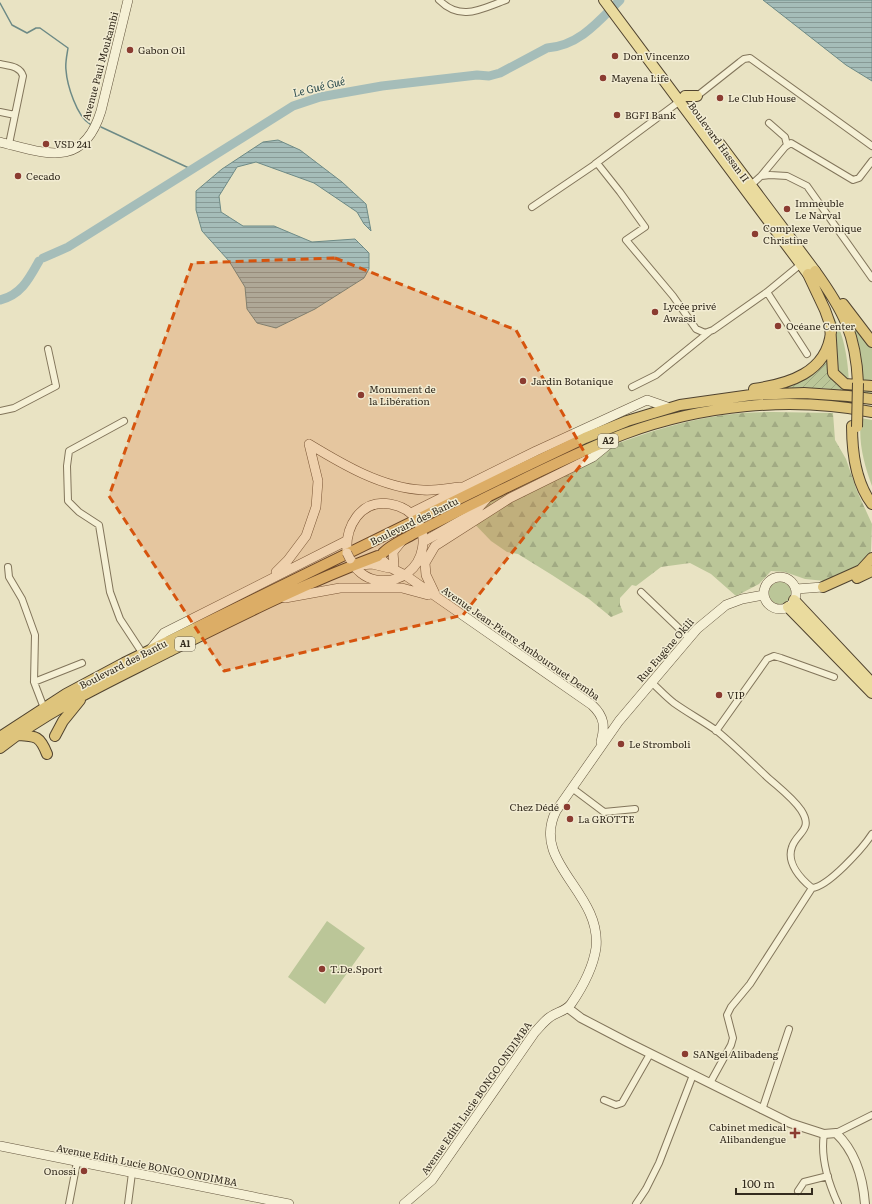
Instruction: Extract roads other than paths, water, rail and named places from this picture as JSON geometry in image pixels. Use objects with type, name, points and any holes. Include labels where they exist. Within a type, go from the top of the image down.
[{"type":"highway","points":[[812,272],[831,332],[832,371],[836,377],[847,385],[872,386]]},
{"type":"highway","points":[[812,272],[846,307],[872,342]]},
{"type":"highway","points":[[812,272],[841,324],[850,356],[855,383],[854,457],[868,490],[872,504]]},
{"type":"highway","points":[[675,406],[700,398],[763,388],[794,380],[808,372],[821,358],[829,342],[831,332]]},
{"type":"highway","name":"Boulevard des Bantu","points":[[0,737],[15,731],[334,572],[350,559],[357,549],[597,433],[675,406],[716,399],[767,394],[804,393],[855,397],[872,400]]},
{"type":"highway","name":"Boulevard des Bantu","points":[[0,748],[15,731],[44,708],[66,694],[146,652],[274,589],[402,540],[416,521],[488,497],[570,457],[619,436],[686,416],[741,406],[791,405],[872,412]]},
{"type":"highway","points":[[868,490],[872,514]]},
{"type":"highway","points":[[274,589],[378,550],[386,538],[416,521]]},
{"type":"highway","points":[[823,587],[861,570],[872,558]]},
{"type":"highway","points":[[823,587],[831,587],[850,581],[872,571]]},
{"type":"highway","points":[[55,736],[63,721],[83,696]]},
{"type":"highway","points":[[0,728],[38,738],[42,742],[47,754]]},
{"type":"main road","name":"Avenue Paul Moukambi","points":[[5,143],[34,152],[56,154],[76,148],[91,134],[101,111],[128,0]]},
{"type":"main road","name":"Boulevard Hassan II","points":[[607,0],[621,16],[683,99],[801,264],[812,272]]},
{"type":"main road","points":[[683,99],[697,96]]},
{"type":"main road","points":[[693,107],[697,96]]},
{"type":"main road","name":"Boulevard Hassan II","points":[[683,99],[693,107],[812,272]]},
{"type":"main road","points":[[416,521],[465,486],[643,402],[675,406]]},
{"type":"main road","points":[[395,588],[405,576],[410,572],[418,562],[423,549],[423,542],[416,521],[400,507],[388,504],[370,507],[355,518],[348,529],[346,541],[350,559],[361,574],[372,580],[385,581],[398,579],[405,576],[425,563],[435,546],[488,510],[593,457],[619,436]]},
{"type":"main road","points":[[270,578],[288,560],[306,536],[316,507],[318,481],[308,444],[340,462],[387,483],[423,490],[465,486]]},
{"type":"main road","points":[[423,542],[474,513],[488,497]]},
{"type":"main road","points":[[334,572],[368,564],[392,567],[393,552],[402,540]]},
{"type":"main road","points":[[146,652],[164,633],[270,578],[346,541]]},
{"type":"main road","name":"Avenue Jean-Pierre Ambourouet Demba","points":[[378,550],[392,567],[588,701],[602,717]]},
{"type":"main road","points":[[425,563],[426,575],[437,598]]},
{"type":"main road","points":[[777,577],[790,580],[796,588],[791,604],[783,609],[773,607],[769,604],[764,595],[768,582],[777,577]]},
{"type":"main road","points":[[796,588],[823,587]]},
{"type":"main road","points":[[278,599],[340,588],[402,588],[437,598]]},
{"type":"main road","name":"Rue Eugène Okili","points":[[568,1008],[593,961],[596,944],[594,922],[587,904],[558,862],[551,846],[551,822],[601,746],[651,682],[689,638],[705,621],[726,605],[742,599],[764,595]]},
{"type":"main road","points":[[791,604],[872,683]]},
{"type":"main road","points":[[791,604],[872,693]]},
{"type":"main road","points":[[601,746],[605,727],[602,717],[620,721]]},
{"type":"main road","name":"Avenue Edith Lucie BONGO ONDIMBA","points":[[404,1204],[432,1180],[535,1032],[550,1017],[568,1008]]},
{"type":"main road","name":"Avenue Edith Lucie BONGO ONDIMBA","points":[[0,1146],[264,1201],[289,1204]]},
{"type":"street","points":[[439,0],[450,9],[462,13],[478,10],[506,0]]},
{"type":"street","points":[[697,96],[740,62],[748,58],[872,146]]},
{"type":"street","points":[[0,64],[16,67],[23,76],[15,115],[5,143]]},
{"type":"street","points":[[532,207],[596,164],[683,99]]},
{"type":"street","points":[[0,112],[15,115]]},
{"type":"street","points":[[769,123],[785,137],[787,145]]},
{"type":"street","points":[[751,186],[787,145],[795,144],[853,180],[859,178],[872,161]]},
{"type":"street","points":[[596,164],[620,192],[645,227],[626,240],[673,296],[696,329],[701,332],[709,332]]},
{"type":"street","points":[[761,176],[787,176],[807,186],[872,278]]},
{"type":"street","points":[[632,387],[656,375],[709,332],[767,292],[801,264]]},
{"type":"street","points":[[767,292],[807,354]]},
{"type":"street","points":[[0,411],[14,408],[56,386],[48,349]]},
{"type":"street","points":[[124,421],[69,451],[67,496],[73,507],[99,525],[110,592],[120,620],[146,652]]},
{"type":"street","points":[[8,567],[9,577],[22,599],[35,635],[34,682],[44,708]]},
{"type":"street","points":[[641,592],[689,638]]},
{"type":"street","points":[[716,731],[767,658],[774,656],[834,677]]},
{"type":"street","points":[[34,682],[82,663]]},
{"type":"street","points":[[651,682],[673,702],[716,731],[786,794],[805,818],[806,824],[804,832],[792,846],[790,854],[799,875],[812,888]]},
{"type":"street","points":[[572,788],[604,812],[635,809]]},
{"type":"street","points":[[812,888],[817,888],[823,884],[851,860],[872,834]]},
{"type":"street","points":[[710,1083],[731,1044],[733,1032],[727,1015],[731,1006],[750,984],[812,888]]},
{"type":"street","points":[[568,1008],[581,1018],[650,1054],[790,1123],[824,1134],[836,1133],[872,1115]]},
{"type":"street","points":[[762,1110],[789,1029]]},
{"type":"street","points":[[604,1100],[616,1105],[622,1103],[650,1054]]},
{"type":"street","points":[[636,1204],[646,1189],[659,1163],[693,1074]]},
{"type":"street","points":[[836,1133],[851,1151],[859,1168],[865,1204]]},
{"type":"street","points":[[824,1134],[823,1154],[828,1176],[838,1204]]},
{"type":"street","points":[[69,1204],[78,1162]]},
{"type":"street","points":[[128,1204],[132,1173]]},
{"type":"street","points":[[798,1190],[804,1182],[828,1176]]},
{"type":"water","points":[[763,0],[872,0],[872,81],[846,65]]},
{"type":"water","points":[[278,140],[300,150],[342,182],[366,204],[371,231],[364,224],[357,212],[314,183],[256,162],[237,167],[219,196],[221,212],[243,226],[274,226],[312,242],[355,239],[369,253],[369,269],[364,278],[315,309],[276,328],[257,323],[247,309],[245,287],[229,261],[202,231],[196,210],[196,191],[222,169],[263,142]]},
{"type":"waterway","name":"Le Gué Gué","points":[[43,258],[68,247],[293,106],[320,97],[382,86],[477,75],[489,76],[500,73],[547,48],[569,43],[579,37],[596,24],[620,0]]},
{"type":"waterway","points":[[0,3],[12,25],[27,33],[36,28],[40,28],[68,48],[66,67],[71,92],[81,115],[90,124]]},
{"type":"waterway","points":[[101,127],[191,169]]},
{"type":"waterway","name":"Le Gué Gué","points":[[0,300],[7,298],[19,290],[28,280],[39,261]]},
{"type":"place","name":"Gabon Oil","points":[[130,50]]},
{"type":"place","name":"Don Vincenzo","points":[[615,56]]},
{"type":"place","name":"Mayena Life","points":[[603,78]]},
{"type":"place","name":"Le Club House","points":[[720,98]]},
{"type":"place","name":"BGFI Bank","points":[[617,115]]},
{"type":"place","name":"VSD 241","points":[[46,144]]},
{"type":"place","name":"Cecado","points":[[18,176]]},
{"type":"place","name":"Immeuble Le Narval","points":[[787,209]]},
{"type":"place","name":"Complexe Veronique Christine","points":[[755,234]]},
{"type":"place","name":"Lycée privé Awassi","points":[[655,312]]},
{"type":"place","name":"Océane Center","points":[[778,326]]},
{"type":"place","name":"Jardin Botanique","points":[[523,381]]},
{"type":"place","name":"Monument de la Libération","points":[[361,395]]},
{"type":"place","name":"VIP","points":[[719,695]]},
{"type":"place","name":"Le Stromboli","points":[[621,744]]},
{"type":"place","name":"Chez Dédé","points":[[567,807]]},
{"type":"place","name":"La GROTTE","points":[[570,819]]},
{"type":"place","name":"T.De.Sport","points":[[322,969]]},
{"type":"place","name":"SANgel Alibadeng","points":[[685,1054]]},
{"type":"place","name":"Cabinet medical Alibandengue","points":[[795,1133]]},
{"type":"place","name":"Onossi","points":[[84,1171]]}]
